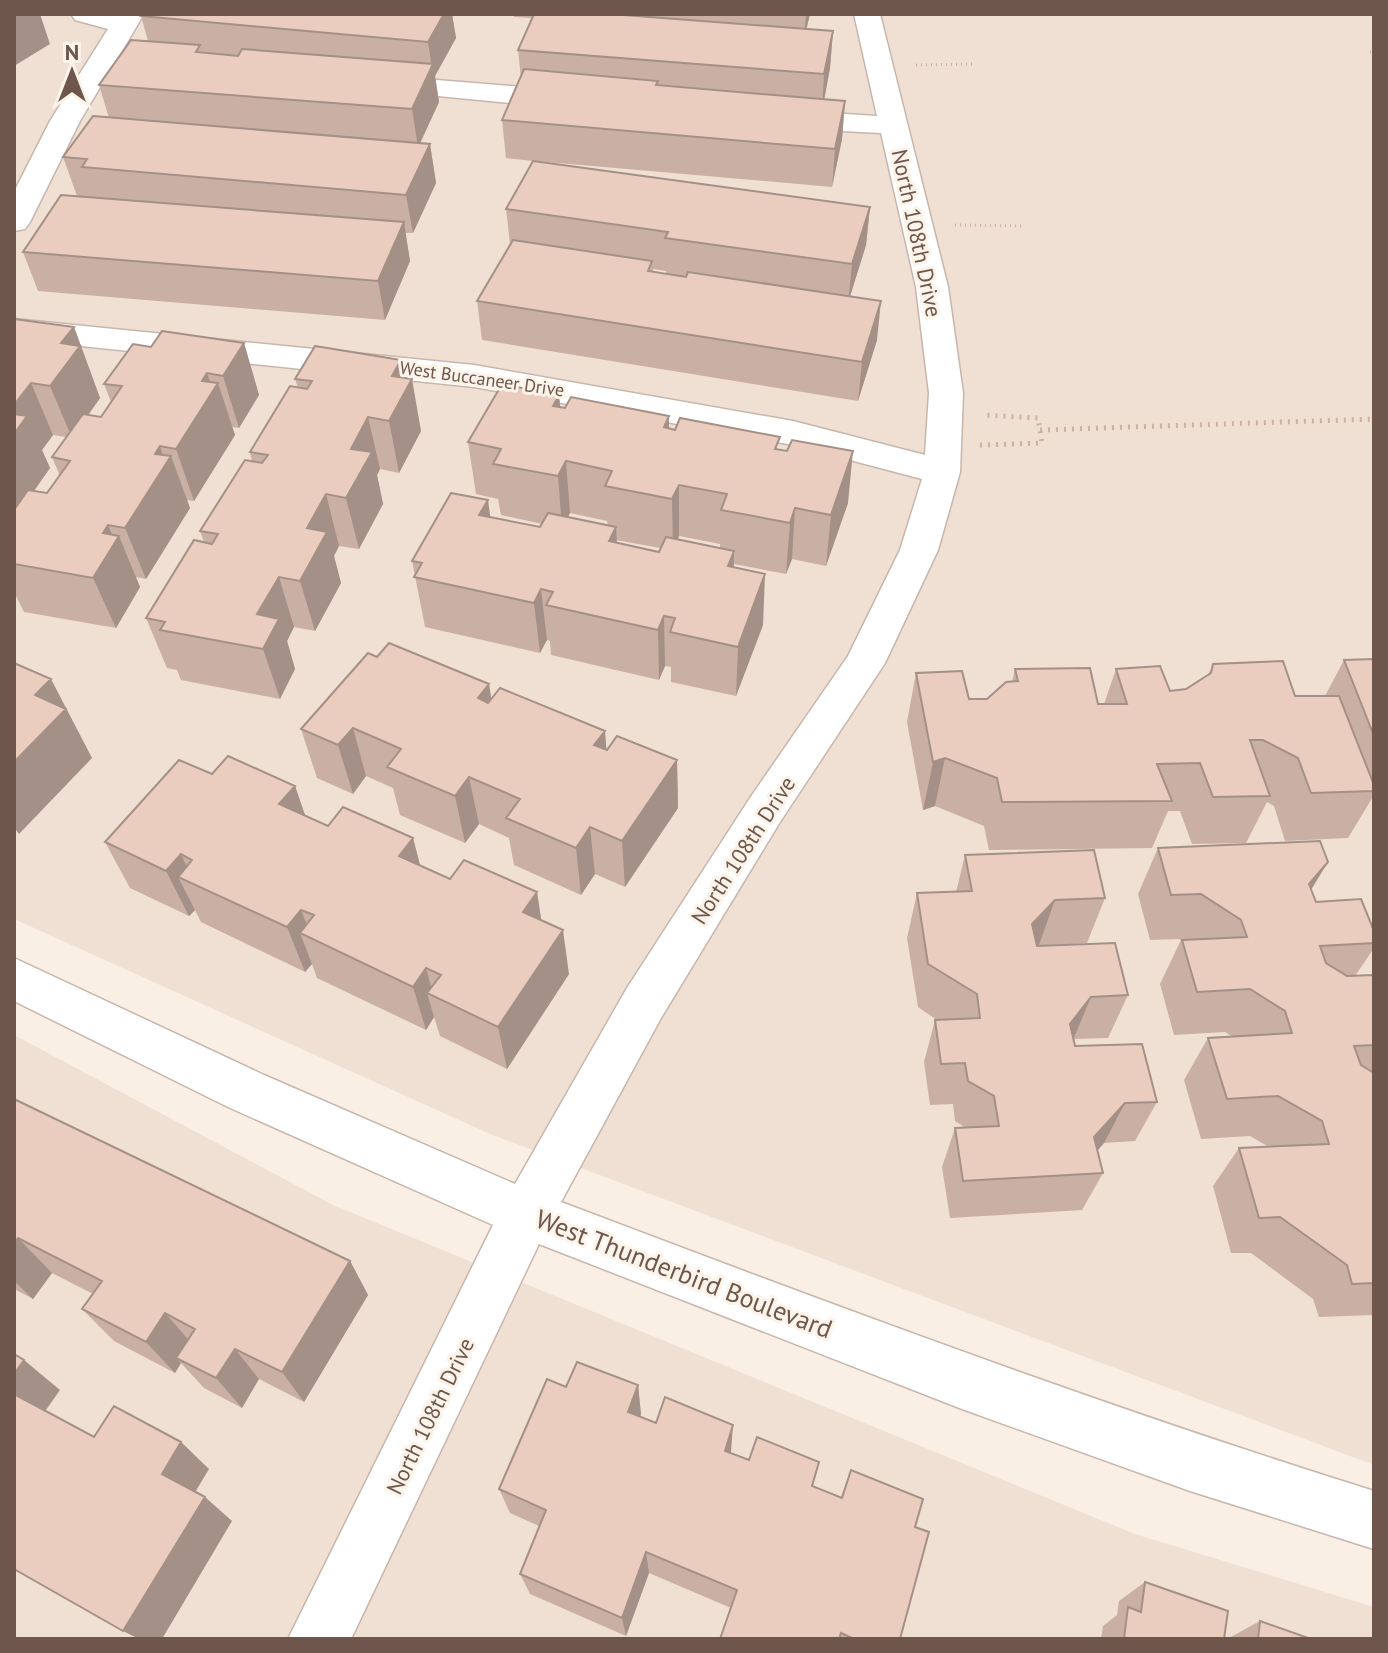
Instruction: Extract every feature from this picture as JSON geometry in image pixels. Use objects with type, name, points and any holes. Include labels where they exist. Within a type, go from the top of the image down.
[{"type":"street","points":[[14,222],[65,121],[127,20],[84,14]]},
{"type":"street","name":"North 108th Drive","points":[[319,1639],[526,1214],[644,1003],[765,810],[865,663],[958,459],[932,287],[867,14]]},
{"type":"street","points":[[103,58],[195,67]]},
{"type":"street","points":[[349,81],[592,102]]},
{"type":"street","points":[[760,117],[852,125],[893,124]]},
{"type":"street","name":"West Buccaneer Drive","points":[[14,329],[474,376],[958,459]]},
{"type":"street","name":"West Thunderbird Boulevard","points":[[14,978],[246,1091],[526,1214],[962,1381],[1190,1462],[1374,1520]]},
{"type":"path","points":[[903,65],[976,64]]},
{"type":"path","points":[[946,225],[1024,226]]},
{"type":"path","points":[[958,459],[1042,443],[1038,418],[974,414]]},
{"type":"path","points":[[1040,430],[1374,419]]},
{"type":"shaded area","points":[[14,14],[1374,14],[1374,1465],[490,1134],[14,919]]},
{"type":"shaded area","points":[[14,1035],[333,1205],[1135,1534],[1374,1607],[1374,1639],[14,1639]]},
{"type":"building","points":[[444,14],[428,42],[141,16]]},
{"type":"building","points":[[534,14],[610,14],[833,31],[824,74],[518,50]]},
{"type":"building","points":[[131,40],[200,45],[196,52],[238,56],[242,49],[433,64],[412,109],[99,85]]},
{"type":"building","points":[[524,69],[658,81],[656,85],[845,101],[835,149],[502,120]]},
{"type":"building","points":[[93,116],[430,144],[406,195],[82,167],[87,159],[63,157]]},
{"type":"building","points":[[533,161],[870,207],[852,264],[665,238],[668,232],[506,209]]},
{"type":"building","points":[[61,195],[404,222],[378,281],[23,252]]},
{"type":"building","points":[[513,240],[652,261],[648,271],[686,277],[688,272],[881,301],[862,362],[477,301]]},
{"type":"building","points":[[14,319],[74,327],[61,343],[80,346],[50,386],[31,383],[14,405]]},
{"type":"building","points":[[162,331],[244,343],[223,376],[207,373],[202,381],[218,383],[176,449],[160,446],[155,454],[171,456],[125,528],[108,525],[103,533],[119,536],[93,578],[14,564],[14,510],[28,490],[47,493],[70,461],[52,457],[83,414],[101,417],[122,386],[104,384],[133,344],[151,347]]},
{"type":"building","points":[[315,346],[401,360],[392,376],[412,379],[389,421],[368,417],[351,449],[372,452],[346,498],[326,494],[307,528],[327,532],[300,581],[279,577],[257,614],[279,619],[263,649],[160,630],[165,622],[146,618],[194,540],[212,544],[218,534],[200,531],[245,460],[262,463],[268,455],[250,452],[290,386],[307,389],[312,381],[295,379]]},
{"type":"building","points":[[502,384],[559,395],[553,406],[565,408],[571,397],[669,416],[664,427],[675,430],[680,418],[780,437],[775,449],[787,451],[792,440],[853,451],[831,515],[795,508],[790,523],[721,510],[727,494],[679,485],[672,499],[605,486],[612,471],[566,461],[558,476],[493,464],[501,449],[468,442]]},
{"type":"building","points":[[14,414],[27,416],[14,434]]},
{"type":"building","points":[[451,493],[488,500],[479,515],[540,527],[548,513],[616,527],[609,541],[659,552],[666,537],[734,551],[728,566],[765,574],[738,647],[670,632],[675,618],[664,616],[658,630],[546,605],[553,592],[541,589],[534,603],[414,577],[422,563],[412,561]]},
{"type":"building","points":[[389,643],[489,684],[478,698],[488,703],[500,688],[605,731],[594,745],[607,750],[617,736],[677,760],[622,841],[590,827],[576,848],[506,818],[520,799],[469,777],[455,796],[387,767],[401,749],[353,728],[338,745],[301,729],[368,653],[377,657]]},
{"type":"building","points":[[1374,659],[1374,736],[1344,660]]},
{"type":"building","points":[[1283,661],[1295,696],[1339,696],[1374,791],[1311,793],[1298,758],[1263,740],[1250,740],[1270,796],[1213,797],[1200,763],[1157,764],[1172,801],[1002,802],[997,778],[945,758],[933,762],[916,673],[962,671],[969,699],[987,699],[1006,682],[1018,681],[1015,669],[1090,668],[1098,704],[1127,704],[1116,669],[1160,666],[1170,691],[1186,689],[1211,673],[1213,664]]},
{"type":"building","points":[[14,663],[51,679],[35,695],[66,709],[14,762]]},
{"type":"building","points":[[228,756],[295,786],[279,804],[328,826],[343,807],[413,838],[399,856],[450,879],[464,860],[537,892],[523,912],[563,930],[498,1027],[427,993],[441,975],[426,968],[413,987],[300,933],[314,915],[301,910],[287,927],[178,877],[192,860],[181,854],[166,871],[105,842],[179,760],[212,774]]},
{"type":"building","points":[[1320,841],[1328,862],[1309,884],[1316,902],[1361,899],[1374,931],[1374,943],[1320,946],[1326,963],[1347,976],[1374,975],[1374,1045],[1354,1046],[1361,1065],[1374,1073],[1374,1283],[1352,1284],[1347,1265],[1280,1217],[1259,1218],[1239,1148],[1329,1144],[1322,1121],[1278,1096],[1227,1099],[1208,1038],[1292,1033],[1285,1011],[1250,989],[1197,992],[1182,940],[1247,937],[1241,920],[1201,894],[1171,895],[1158,848]]},
{"type":"building","points":[[1094,850],[1105,898],[1055,900],[1032,924],[1037,946],[1115,943],[1128,995],[1091,997],[1070,1024],[1075,1046],[1142,1044],[1157,1102],[1125,1103],[1094,1137],[1103,1173],[963,1181],[955,1128],[999,1126],[994,1096],[968,1081],[965,1063],[941,1064],[935,1020],[980,1018],[977,994],[928,964],[917,893],[972,891],[965,855]]},
{"type":"building","points":[[14,1099],[350,1261],[282,1372],[235,1349],[216,1378],[176,1358],[195,1329],[165,1313],[146,1342],[82,1309],[102,1281],[18,1238],[14,1243]]},
{"type":"building","points":[[14,1354],[24,1360],[14,1374]]},
{"type":"building","points":[[577,1362],[638,1385],[628,1412],[656,1423],[665,1397],[733,1425],[725,1451],[749,1460],[757,1437],[819,1462],[812,1486],[842,1498],[851,1470],[923,1499],[915,1527],[929,1532],[900,1639],[854,1639],[841,1633],[839,1639],[720,1639],[737,1590],[646,1552],[622,1618],[520,1574],[546,1510],[499,1489],[547,1379],[566,1387]]},
{"type":"building","points":[[14,1394],[94,1437],[114,1406],[181,1442],[162,1474],[205,1497],[123,1631],[14,1569]]},
{"type":"building","points":[[1145,1582],[1228,1611],[1224,1639],[1124,1639],[1128,1607],[1141,1612]]},
{"type":"building","points":[[1260,1621],[1311,1639],[1258,1639]]}]
